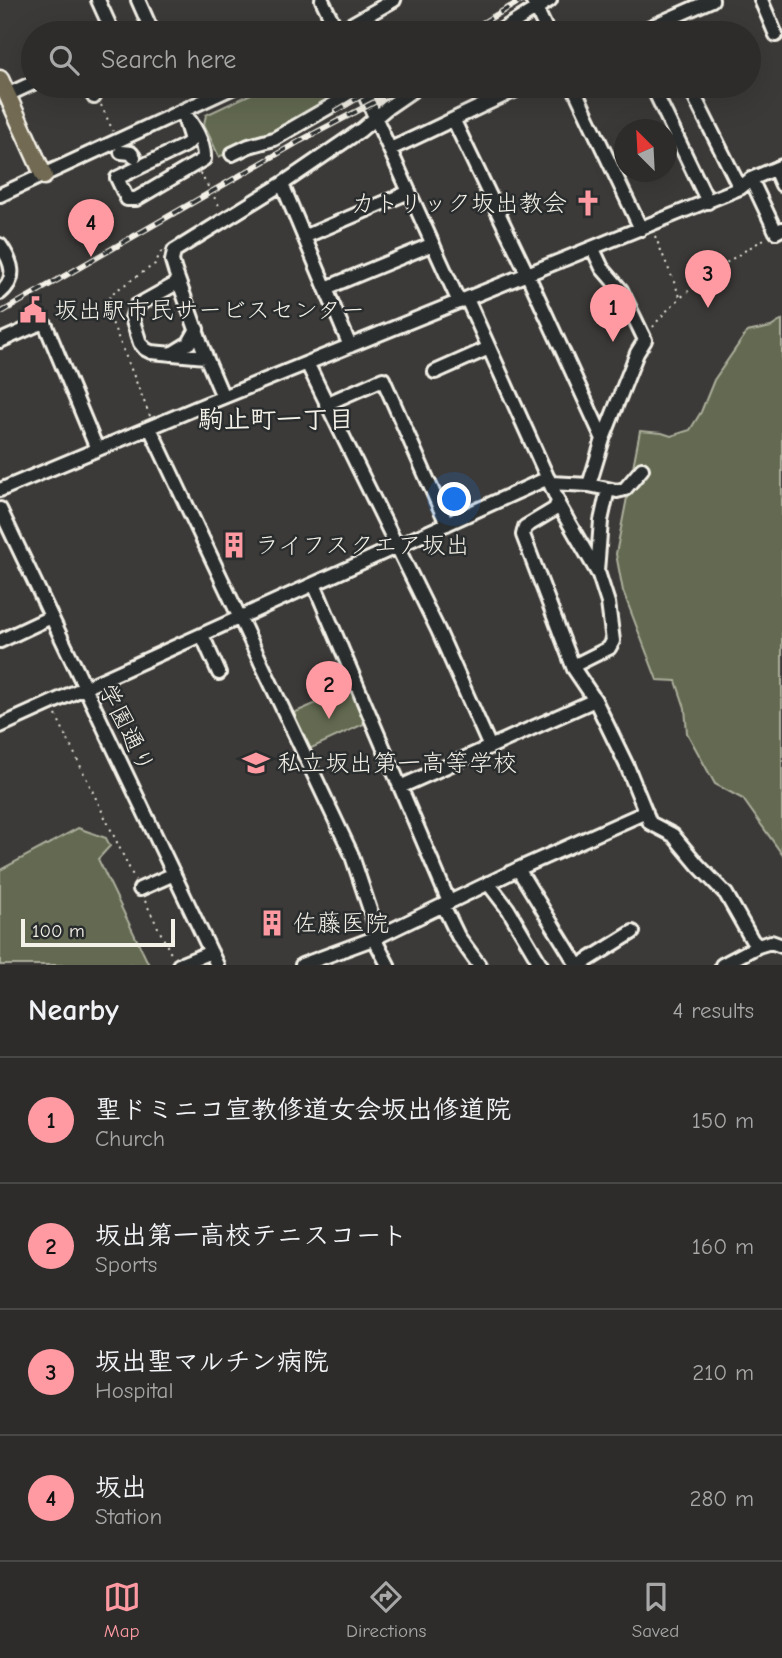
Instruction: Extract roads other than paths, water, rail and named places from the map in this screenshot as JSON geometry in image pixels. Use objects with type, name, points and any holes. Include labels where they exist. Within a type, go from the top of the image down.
[{"type":"main road","points":[[0,79],[6,104],[44,176]]},
{"type":"street","points":[[98,0],[108,21]]},
{"type":"street","points":[[138,0],[147,21]]},
{"type":"street","points":[[322,0],[332,21]]},
{"type":"street","points":[[358,21],[394,0]]},
{"type":"street","points":[[512,21],[534,4],[550,0]]},
{"type":"street","points":[[673,21],[712,0]]},
{"type":"street","points":[[761,0],[776,35]]},
{"type":"street","points":[[534,4],[542,21]]},
{"type":"street","points":[[6,104],[21,92]]},
{"type":"street","points":[[0,195],[211,98]]},
{"type":"street","points":[[232,154],[274,139],[343,98]]},
{"type":"street","points":[[366,98],[433,244],[489,348],[558,504],[597,571],[608,603],[612,641],[608,648],[573,666]]},
{"type":"street","points":[[223,397],[179,282],[172,261],[174,251],[282,184],[402,98]]},
{"type":"street","points":[[390,149],[454,121],[497,98]]},
{"type":"street","points":[[579,98],[647,230]]},
{"type":"street","points":[[658,98],[708,202]]},
{"type":"street","points":[[695,98],[740,188]]},
{"type":"street","points":[[183,111],[191,120],[205,156],[203,162],[193,172],[136,199],[125,197],[117,178],[186,145],[191,140],[183,111]]},
{"type":"street","points":[[454,121],[603,439]]},
{"type":"street","points":[[172,152],[180,150],[185,153],[193,172]]},
{"type":"street","points":[[0,490],[97,449],[150,422],[223,397],[593,249],[647,230],[740,188],[751,179],[778,167],[782,185]]},
{"type":"street","points":[[751,179],[779,231]]},
{"type":"street","points":[[282,184],[349,346]]},
{"type":"street","points":[[304,237],[409,192]]},
{"type":"street","points":[[326,288],[433,244]]},
{"type":"street","points":[[0,246],[3,257],[0,266]]},
{"type":"street","points":[[0,246],[13,273],[8,286],[0,293]]},
{"type":"street","points":[[589,485],[603,439],[637,353],[645,340],[621,290],[602,268],[593,249]]},
{"type":"street","points":[[179,282],[142,302],[132,311],[140,343],[151,352],[206,357]]},
{"type":"street","points":[[0,341],[41,323],[46,326],[97,449]]},
{"type":"street","points":[[171,354],[189,343],[197,329]]},
{"type":"street","points":[[435,372],[489,348]]},
{"type":"street","points":[[307,363],[438,630],[491,747]]},
{"type":"street","points":[[326,404],[383,379],[447,524]]},
{"type":"street","points":[[150,422],[351,853],[375,925],[375,938],[388,965]]},
{"type":"street","points":[[0,726],[549,480],[625,489],[642,468]]},
{"type":"street","points":[[597,571],[601,521],[608,489]]},
{"type":"street","points":[[558,504],[552,512],[525,527],[523,536],[573,666],[595,700],[627,766],[650,823],[673,835],[726,894],[758,946]]},
{"type":"street","name":"学園通り","points":[[0,509],[217,965]]},
{"type":"street","points":[[314,584],[400,787],[458,936],[479,965]]},
{"type":"street","points":[[0,641],[51,617]]},
{"type":"street","points":[[202,635],[219,673]]},
{"type":"street","points":[[400,787],[595,700]]},
{"type":"street","points":[[302,965],[375,938],[646,811]]},
{"type":"street","points":[[518,869],[579,965],[634,932]]},
{"type":"street","points":[[140,889],[174,874]]},
{"type":"street","points":[[488,883],[508,909],[541,965]]},
{"type":"street","points":[[722,965],[758,946],[775,942],[782,946]]},
{"type":"street","points":[[178,965],[211,952]]},
{"type":"waterway","points":[[495,107],[515,98]]},
{"type":"railway","points":[[486,21],[522,0]]},
{"type":"railway","points":[[336,111],[358,98]]},
{"type":"railway","points":[[0,313],[300,141],[382,98]]},
{"type":"place","name":"カトリック坂出教会","points":[[588,203]]},
{"type":"place","name":"坂出","points":[[91,257]]},
{"type":"place","name":"坂出聖マルチン病院","points":[[708,308]]},
{"type":"place","name":"坂出駅市民サービスセンター","points":[[33,310]]},
{"type":"place","name":"聖ドミニコ宣教修道女会坂出修道院","points":[[613,342]]},
{"type":"place","name":"ライフスクエア坂出","points":[[234,545]]},
{"type":"place","name":"坂出第一高校テニスコート","points":[[329,719]]},
{"type":"place","name":"私立坂出第一高等学校","points":[[256,763]]},
{"type":"place","name":"佐藤医院","points":[[272,923]]},
{"type":"district","name":"駒止町一丁目","points":[[276,419]]}]
